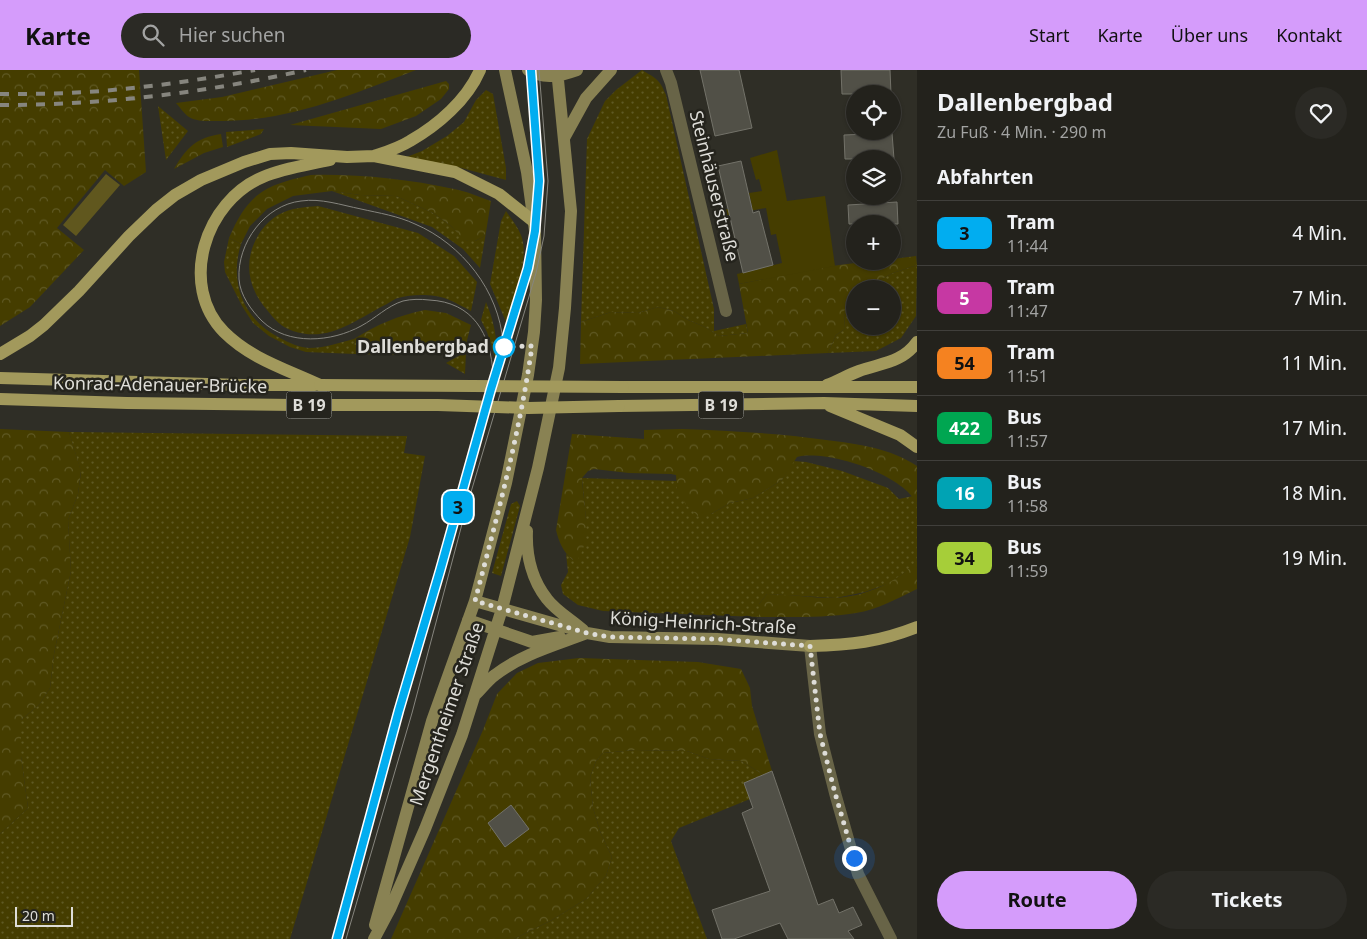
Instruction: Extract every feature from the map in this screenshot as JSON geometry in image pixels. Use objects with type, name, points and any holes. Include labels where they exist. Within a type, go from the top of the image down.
[{"type":"main road","points":[[374,156],[408,142],[430,128],[461,100],[480,70]]},
{"type":"main road","name":"Mergentheimer Straße","points":[[373,939],[432,721],[475,601],[506,483],[528,375],[536,300],[534,221],[527,172],[505,70]]},
{"type":"main road","points":[[528,70],[539,76],[577,70]]},
{"type":"main road","points":[[564,138],[586,98],[611,70]]},
{"type":"main road","name":"Mergentheimer Straße","points":[[373,939],[390,909],[425,829],[462,735],[502,609],[529,503],[559,368],[571,211],[558,73]]},
{"type":"main road","points":[[0,354],[44,325],[79,291],[129,236],[175,195],[201,180],[244,162],[270,154],[291,153],[347,157],[374,156],[455,172],[499,194],[534,221]]},
{"type":"main road","points":[[320,384],[281,369],[251,354],[223,331],[210,311],[201,285],[201,257],[210,229],[218,215],[230,200],[262,177],[290,168],[347,157]]},
{"type":"main road","points":[[822,388],[859,371],[887,364],[902,356],[917,342]]},
{"type":"main road","name":"B 19","points":[[0,378],[242,385],[917,387]]},
{"type":"main road","name":"Konrad-Adenauer-Brücke","points":[[0,399],[127,403],[438,405],[528,408],[824,404]]},
{"type":"main road","points":[[824,404],[900,435],[917,447]]},
{"type":"main road","name":"B 19","points":[[824,404],[917,406]]},
{"type":"main road","name":"König-Heinrich-Straße","points":[[529,503],[526,545],[533,577],[547,599],[587,633]]},
{"type":"main road","name":"König-Heinrich-Straße","points":[[475,601],[587,633],[637,638],[717,639],[810,646]]},
{"type":"main road","name":"König-Heinrich-Straße","points":[[468,620],[532,642],[587,633]]},
{"type":"main road","points":[[810,646],[872,642],[917,627]]},
{"type":"main road","points":[[474,696],[495,675],[515,662],[587,633]]},
{"type":"street","name":"Steinhäuserstraße","points":[[666,70],[671,83],[726,311]]},
{"type":"street","name":"König-Heinrich-Straße","points":[[810,646],[820,734],[835,793],[858,874],[891,939]]},
{"type":"green space","points":[[0,70],[139,70],[146,172],[124,186],[105,170],[57,228],[84,250],[30,307],[0,326]]},
{"type":"green space","points":[[337,70],[416,70],[320,105],[270,117],[212,121],[192,119],[176,103],[222,97]]},
{"type":"green space","points":[[642,70],[659,82],[666,95],[714,309],[714,331],[746,324],[748,333],[719,336],[674,311],[658,307],[638,313],[611,312],[581,322],[587,139],[605,101]]},
{"type":"green space","points":[[446,81],[449,84],[449,89],[441,99],[416,116],[381,129],[290,125]]},
{"type":"green space","points":[[486,90],[493,94],[506,168],[506,180],[454,166],[404,158],[422,151],[447,136],[464,122],[476,100]]},
{"type":"green space","points":[[158,106],[188,131],[166,160]]},
{"type":"green space","points":[[264,129],[261,134],[227,147],[226,132]]},
{"type":"green space","points":[[221,134],[223,147],[204,153],[174,169],[183,155],[193,145],[205,138]]},
{"type":"green space","points":[[777,150],[787,201],[825,196],[835,266],[739,284],[737,274],[782,263],[776,234],[771,235],[766,208],[723,216],[721,210],[752,206],[749,193],[762,191],[759,179],[756,180],[750,158]]},
{"type":"green space","points":[[311,175],[383,178],[459,190],[491,201],[486,232],[483,237],[475,241],[468,241],[463,239],[451,226],[433,213],[396,196],[360,195],[332,191],[293,196],[267,209],[250,226],[241,244],[229,238],[243,211],[260,193],[281,183]]},
{"type":"green space","points":[[332,191],[360,195],[396,196],[433,213],[468,241],[475,241],[483,237],[486,232],[480,268],[463,249],[432,227]]},
{"type":"green space","points":[[318,206],[418,233],[454,256],[477,282],[471,311],[442,297],[416,295],[396,299],[352,323],[330,332],[306,334],[293,331],[282,325],[260,301],[251,283],[249,263],[254,244],[267,223],[275,217],[293,209]]},
{"type":"green space","points":[[506,211],[519,231],[524,248],[522,269],[506,322],[490,284],[501,221]]},
{"type":"green space","points":[[229,238],[241,244],[237,272],[238,286],[248,310],[257,321],[280,338],[309,348],[354,339],[356,354],[306,352],[290,347],[269,336],[253,323],[225,272],[224,262]]},
{"type":"green space","points":[[916,256],[917,265],[893,273],[880,280],[846,280],[845,329],[836,335],[828,353],[580,364],[581,322],[611,312],[638,313],[658,307],[674,311],[719,336],[748,333],[739,284],[846,264],[846,270],[901,270],[901,258]]},
{"type":"green space","points":[[917,265],[916,316],[901,338],[876,351],[828,353],[836,335],[845,329],[844,311],[846,308],[846,335],[901,335],[901,280],[880,280],[893,273]]},
{"type":"green space","points":[[486,302],[495,331],[496,361],[487,332],[481,320]]},
{"type":"green space","points":[[425,310],[446,313],[471,325],[466,344],[414,355],[356,354],[354,339],[388,321]]},
{"type":"green space","points":[[466,352],[465,374],[446,363]]},
{"type":"green space","points":[[0,429],[69,432],[81,471],[78,494],[68,520],[71,571],[54,654],[50,688],[39,705],[21,720],[21,756],[28,808],[0,834]]},
{"type":"green space","points":[[682,429],[790,436],[850,443],[885,451],[917,466],[917,504],[909,493],[897,483],[881,474],[844,460],[810,455],[797,457],[782,480],[753,498],[730,503],[711,514],[698,516],[686,505],[677,489],[676,475],[594,469],[588,471],[582,478],[586,520],[585,541],[578,559],[573,560],[562,547],[556,530],[572,434],[644,439],[644,430]]},
{"type":"green space","points":[[69,432],[407,436],[404,453],[425,456],[410,537],[290,939],[0,939],[0,834],[28,808],[21,756],[21,720],[39,705],[50,688],[54,654],[71,571],[68,520],[78,494],[81,472]]},
{"type":"green space","points":[[793,461],[806,462],[842,471],[888,488],[899,499],[913,496],[917,504],[917,560],[911,568],[890,583],[865,592],[836,598],[767,594],[759,604],[759,617],[603,611],[578,605],[563,594],[561,585],[568,572],[566,554],[573,560],[585,533],[586,520],[582,478],[677,481],[677,489],[711,514],[730,503],[753,498],[782,480]]},
{"type":"green space","points":[[517,501],[520,506],[501,576],[492,573],[511,504]]},
{"type":"green space","points":[[917,560],[917,589],[880,606],[844,615],[759,617],[759,604],[767,594],[834,598],[856,595],[890,582],[900,576]]},
{"type":"green space","points":[[579,658],[698,662],[741,669],[750,688],[752,706],[772,771],[764,775],[741,761],[709,759],[687,751],[635,750],[603,753],[596,761],[590,777],[593,808],[601,834],[612,857],[606,876],[586,899],[552,920],[514,939],[391,939],[497,694],[517,673],[538,663]]},
{"type":"green space","points":[[635,750],[687,751],[709,759],[741,761],[764,775],[744,783],[750,799],[679,828],[671,841],[707,939],[514,939],[552,920],[586,899],[606,876],[612,857],[601,834],[593,808],[590,777],[596,761],[603,753]]},
{"type":"shaded area","points":[[106,174],[120,185],[76,236],[63,225]]},
{"type":"building","points":[[700,70],[739,70],[752,128],[715,136]]},
{"type":"building","points":[[841,70],[890,70],[891,85],[846,85],[846,94],[842,94]]},
{"type":"building","points":[[844,135],[846,135],[846,140],[893,140],[893,150],[846,150],[845,159]]},
{"type":"building","points":[[741,161],[753,213],[759,211],[773,265],[743,273],[718,166]]},
{"type":"building","points":[[848,205],[897,205],[898,215],[849,215]]},
{"type":"building","points":[[772,771],[818,905],[833,899],[839,913],[853,907],[862,925],[848,931],[854,939],[788,939],[780,923],[734,939],[722,939],[712,910],[770,891],[742,813],[753,808],[744,783]]},
{"type":"building","points":[[511,805],[529,829],[505,847],[488,823]]},
{"type":"tram line","points":[[337,939],[399,710],[530,257],[534,239],[538,190],[531,70]]},
{"type":"tram line","name":"3","points":[[337,939],[399,710],[491,389],[528,268],[535,231],[539,181],[531,70]]},
{"type":"tram line","points":[[346,939],[412,713],[466,509],[536,273],[544,236],[548,181],[539,70]]},
{"type":"tram line","points":[[493,374],[488,346],[477,323],[468,314],[444,302],[419,299],[403,301],[349,331],[324,338],[310,339],[284,335],[262,321],[241,291],[239,279],[243,252],[248,240],[265,218],[288,204],[301,201],[331,202],[402,219],[432,233],[448,244],[475,271],[494,305],[500,323],[503,342]]},
{"type":"railway","points":[[0,94],[116,90],[255,70]]},
{"type":"railway","points":[[0,105],[77,103],[154,96],[230,85],[306,70]]},
{"type":"place","name":"Dallenbergbad","points":[[504,347]]},
{"type":"route","points":[[504,347],[532,346],[506,483],[475,601],[587,633],[610,637],[717,639],[810,646],[820,734],[854,858]]}]
